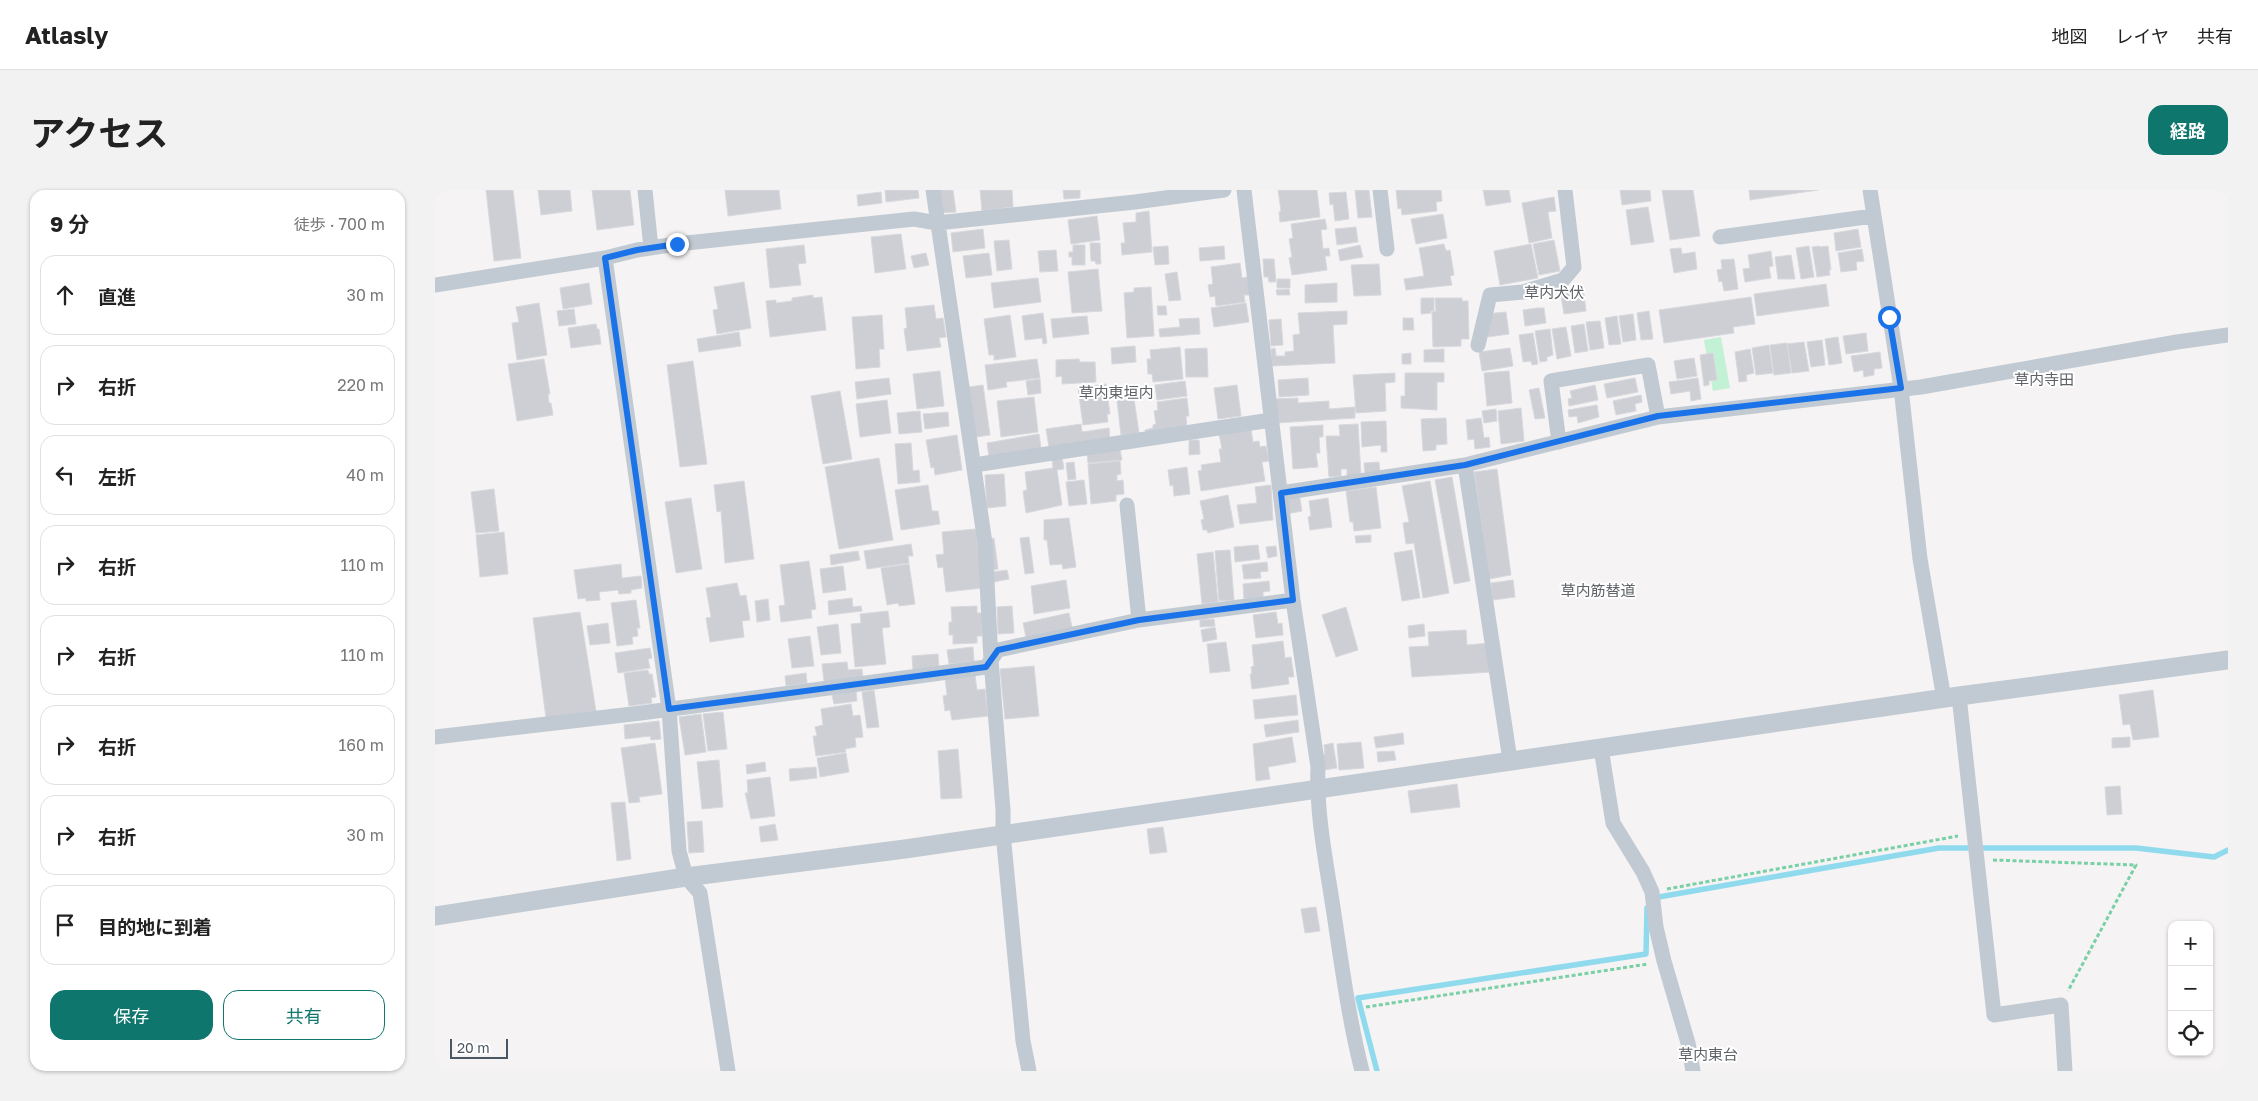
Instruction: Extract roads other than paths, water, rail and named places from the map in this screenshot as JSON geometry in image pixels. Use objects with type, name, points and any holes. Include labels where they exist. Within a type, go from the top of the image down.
[{"type":"street","points":[[645,190],[651,248]]},
{"type":"street","points":[[933,190],[985,543],[1003,833],[1023,1041],[1029,1071]]},
{"type":"street","points":[[435,285],[605,258],[651,248],[914,219],[937,223],[1134,196],[1225,190]]},
{"type":"street","points":[[1244,190],[1293,600],[1318,767],[1317,789],[1326,862],[1353,1035],[1362,1071]]},
{"type":"street","points":[[1380,190],[1387,249]]},
{"type":"street","points":[[1478,345],[1490,295],[1523,292],[1563,280],[1574,267],[1565,190]]},
{"type":"street","points":[[1869,190],[1901,388],[1920,559],[1952,697],[1975,832],[1994,1015],[2061,1005],[2065,1071]]},
{"type":"street","points":[[1720,238],[1873,216]]},
{"type":"street","points":[[605,258],[669,709],[679,851],[685,877],[700,893],[727,1071]]},
{"type":"street","points":[[1281,493],[1465,465],[1658,416],[1921,387],[2177,342],[2228,335]]},
{"type":"street","points":[[1559,442],[1551,381],[1648,365],[1658,416]]},
{"type":"street","points":[[974,465],[1271,420]]},
{"type":"street","points":[[1465,465],[1510,760]]},
{"type":"street","points":[[1127,505],[1139,620]]},
{"type":"street","points":[[435,737],[669,709],[986,667],[998,650],[1139,620],[1293,600]]},
{"type":"street","points":[[435,916],[685,877],[905,849],[1003,833],[1510,760],[2228,660]]},
{"type":"street","points":[[1601,748],[1613,823],[1643,872],[1652,892],[1664,961],[1688,1043],[1693,1071]]},
{"type":"waterway","points":[[1653,898],[1939,848],[2136,848],[2214,857],[2228,850]]},
{"type":"waterway","points":[[1377,1071],[1358,998],[1646,954],[1647,908]]},
{"type":"district","name":"草内犬伏","points":[[1554,292]]},
{"type":"district","name":"草内寺田","points":[[2044,379]]},
{"type":"district","name":"草内東垣内","points":[[1116,392]]},
{"type":"district","name":"草内筋替道","points":[[1598,590]]},
{"type":"district","name":"草内東台","points":[[1708,1054]]}]
